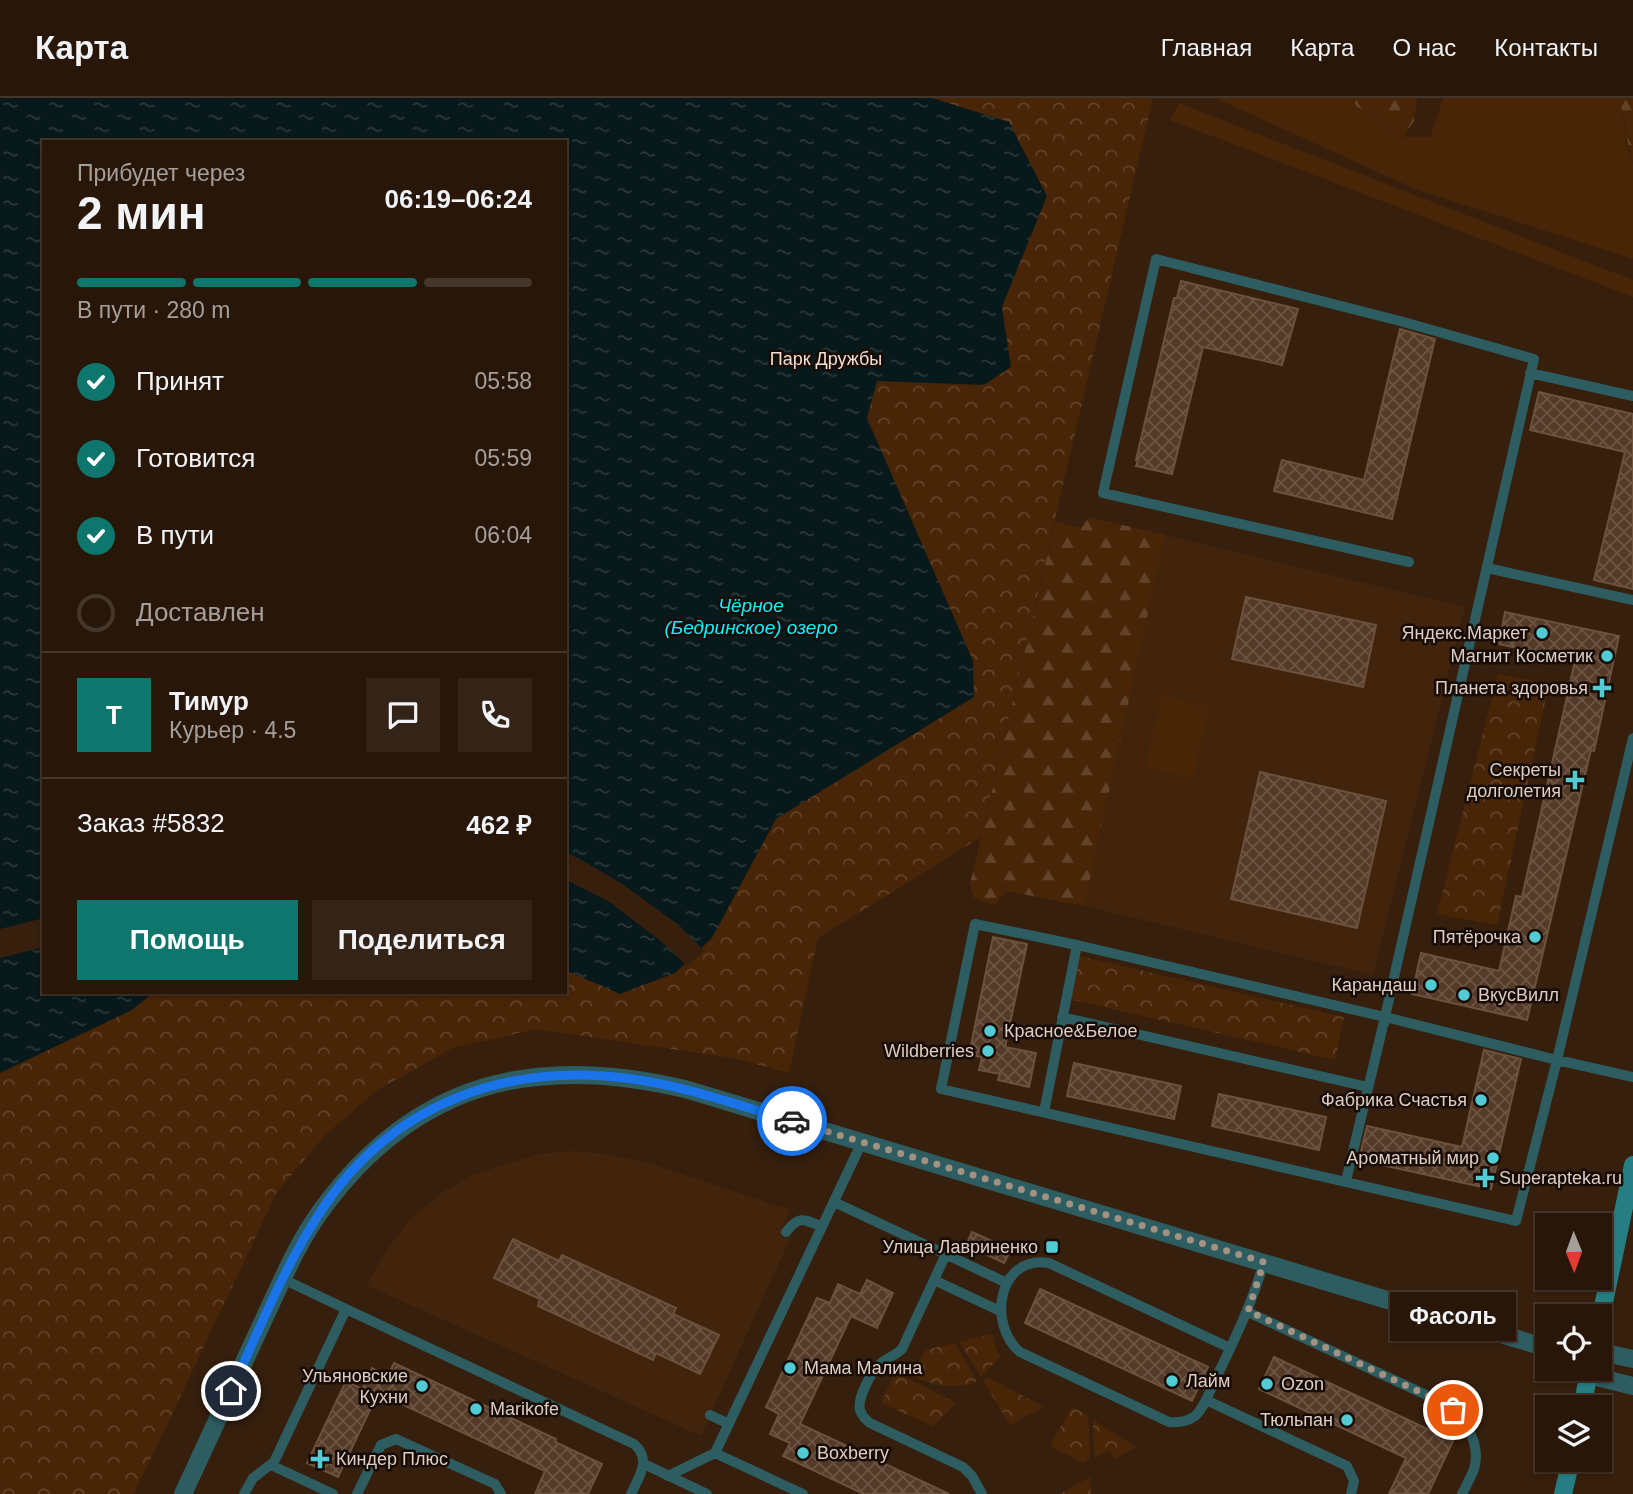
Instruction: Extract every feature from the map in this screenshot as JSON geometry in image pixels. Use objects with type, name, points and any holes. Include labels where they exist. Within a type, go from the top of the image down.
[{"type":"main road","points":[[1604,1304],[1633,1165]]},
{"type":"main road","points":[[1563,1494],[1568,1472]]},
{"type":"street","points":[[183,1494],[283,1279],[321,1210],[356,1166],[392,1135],[424,1113],[466,1093],[527,1077],[574,1074],[638,1079],[685,1089],[1535,1344]]},
{"type":"street","points":[[1612,1355],[1633,1359]]},
{"type":"street","points":[[1612,1379],[1633,1386]]},
{"type":"lane","points":[[1346,1181],[1534,359],[1400,321],[1156,258],[1103,493],[1409,562]]},
{"type":"lane","points":[[1530,373],[1633,396]]},
{"type":"lane","points":[[1487,568],[1633,600]]},
{"type":"lane","points":[[1633,738],[1557,1060],[1516,1221],[941,1089],[975,924],[1077,944],[1557,1060],[1633,1077]]},
{"type":"lane","points":[[1044,1112],[1077,944]]},
{"type":"lane","points":[[1062,1017],[1368,1087]]},
{"type":"lane","points":[[668,1476],[715,1453],[862,1142]]},
{"type":"lane","points":[[834,1202],[1007,1283]]},
{"type":"lane","points":[[786,1232],[793,1222],[805,1219],[822,1227]]},
{"type":"lane","points":[[946,1255],[902,1349],[873,1373],[861,1399],[860,1409],[870,1423],[963,1467],[972,1476],[982,1494]]},
{"type":"lane","points":[[1230,1348],[1049,1263],[1035,1262],[1013,1274],[1000,1300],[1000,1311],[1009,1339],[1020,1352],[1169,1422],[1178,1423],[1189,1420],[1206,1400],[1248,1311],[1264,1262]]},
{"type":"lane","points":[[283,1279],[630,1441],[641,1452],[643,1464],[631,1494]]},
{"type":"lane","points":[[934,1280],[1000,1311]]},
{"type":"lane","points":[[244,1494],[253,1478],[271,1465],[346,1309]]},
{"type":"lane","points":[[1248,1311],[1453,1410],[1469,1430],[1475,1452],[1475,1468],[1462,1494]]},
{"type":"lane","points":[[1206,1400],[1347,1466],[1354,1481],[1351,1494]]},
{"type":"lane","points":[[710,1415],[729,1424]]},
{"type":"lane","points":[[358,1494],[381,1445],[396,1440],[495,1484],[501,1494]]},
{"type":"lane","points":[[715,1453],[803,1494]]},
{"type":"lane","points":[[643,1464],[707,1494]]},
{"type":"lane","points":[[271,1465],[333,1494]]},
{"type":"shaded area","points":[[1165,535],[1465,607],[1373,975],[1084,906]]},
{"type":"shaded area","points":[[572,1151],[606,1154],[649,1163],[790,1210],[782,1230],[792,1234],[701,1436],[366,1285],[388,1248],[411,1218],[443,1192],[473,1175],[538,1154]]},
{"type":"green space","name":"Парк Дружбы","points":[[0,98],[1153,98],[981,837],[818,938],[789,1073],[733,1058],[536,1029],[453,1048],[379,1089],[326,1134],[277,1192],[134,1494],[0,1494]]},
{"type":"green space","points":[[1215,98],[1352,98],[1357,107],[1374,114],[1387,129],[1404,137],[1430,137],[1443,98],[1618,98],[1622,107],[1627,147],[1633,163],[1633,259],[1415,189]]},
{"type":"green space","points":[[1352,98],[1417,98],[1414,121],[1403,137],[1387,129],[1374,114],[1357,107]]},
{"type":"green space","points":[[1618,98],[1633,98],[1633,163],[1623,114]]},
{"type":"green space","points":[[1179,103],[1633,280],[1633,297],[1170,120]]},
{"type":"green space","points":[[1089,517],[1165,535],[1084,906],[1007,891],[994,905],[974,898],[970,884],[1055,522],[1081,528]]},
{"type":"green space","points":[[1498,674],[1549,684],[1497,925],[1437,914]]},
{"type":"green space","points":[[1162,695],[1210,707],[1193,778],[1145,767]]},
{"type":"green space","points":[[1079,956],[1344,1017],[1335,1060],[1069,999]]},
{"type":"green space","points":[[992,1334],[1001,1356],[981,1377],[959,1342]]},
{"type":"green space","points":[[955,1343],[977,1381],[945,1386],[913,1376],[925,1350]]},
{"type":"green space","points":[[895,1372],[956,1403],[933,1426],[881,1403]]},
{"type":"green space","points":[[987,1377],[1044,1407],[1010,1425],[983,1381]]},
{"type":"green space","points":[[1072,1406],[1088,1416],[1090,1458],[1083,1463],[1050,1446]]},
{"type":"green space","points":[[1093,1420],[1136,1447],[1115,1459],[1110,1451],[1094,1457]]},
{"type":"green space","points":[[1090,1477],[1091,1494],[1060,1494]]},
{"type":"water","name":"Чёрное (Бедринское) озеро","points":[[0,98],[932,98],[1009,122],[1047,196],[1002,307],[1011,367],[984,385],[877,381],[867,418],[973,661],[974,697],[776,819],[712,938],[675,973],[620,994],[567,971],[567,140],[42,140],[42,994],[152,994],[132,1010],[0,1073]]},
{"type":"pier","points":[[567,854],[621,883],[679,925],[704,951],[687,966],[663,943],[611,903],[567,880]]},
{"type":"pier","points":[[42,918],[42,948],[0,958],[0,929]]},
{"type":"building","points":[[1181,281],[1298,309],[1282,365],[1203,347],[1172,474],[1136,466],[1136,460],[1174,298],[1177,298]]},
{"type":"building","points":[[1400,329],[1435,339],[1392,519],[1274,491],[1282,460],[1364,480]]},
{"type":"building","points":[[1539,392],[1633,414],[1633,589],[1594,580],[1625,452],[1530,430]]},
{"type":"building","points":[[1246,597],[1376,625],[1363,687],[1232,659]]},
{"type":"building","points":[[1505,612],[1619,636],[1594,751],[1591,750],[1527,1020],[1412,994],[1421,953],[1499,971],[1516,896],[1522,897],[1575,661],[1499,644]]},
{"type":"building","points":[[1260,772],[1386,801],[1357,928],[1231,899]]},
{"type":"building","points":[[993,937],[1027,944],[1005,1047],[1036,1053],[1029,1087],[998,1080],[1000,1074],[979,1070],[982,1057],[969,1055]]},
{"type":"building","points":[[1484,1050],[1521,1059],[1491,1189],[1359,1160],[1367,1126],[1462,1147]]},
{"type":"building","points":[[1074,1063],[1181,1086],[1174,1119],[1067,1096]]},
{"type":"building","points":[[1219,1094],[1326,1117],[1319,1150],[1212,1126]]},
{"type":"building","points":[[972,1232],[1011,1250],[1004,1263],[966,1245]]},
{"type":"building","points":[[513,1239],[559,1261],[562,1255],[676,1308],[673,1314],[719,1335],[700,1374],[656,1353],[653,1360],[538,1306],[540,1299],[494,1278]]},
{"type":"building","points":[[867,1280],[893,1293],[877,1328],[851,1316],[800,1424],[949,1494],[864,1494],[783,1456],[790,1443],[770,1434],[779,1414],[766,1407],[817,1298],[830,1303],[838,1284],[860,1294]]},
{"type":"building","points":[[1040,1289],[1208,1367],[1192,1401],[1025,1323]]},
{"type":"building","points":[[1274,1357],[1453,1441],[1428,1494],[1389,1494],[1406,1458],[1259,1389]]},
{"type":"building","points":[[394,1363],[556,1439],[555,1442],[602,1464],[588,1494],[535,1494],[545,1471],[378,1393],[338,1477],[307,1463],[346,1381],[362,1389],[372,1368],[388,1376]]},
{"type":"way so far","points":[[792,1121],[1264,1262],[1248,1311],[1453,1410]]},
{"type":"place","name":"Яндекс.Маркет","points":[[1542,633]]},
{"type":"place","name":"Магнит Косметик","points":[[1607,656]]},
{"type":"place","name":"Планета здоровья","points":[[1602,688]]},
{"type":"place","name":"Секреты долголетия","points":[[1575,780]]},
{"type":"place","name":"Пятёрочка","points":[[1535,937]]},
{"type":"place","name":"Карандаш","points":[[1431,985]]},
{"type":"place","name":"ВкусВилл","points":[[1464,995]]},
{"type":"place","name":"Красное&Белое","points":[[990,1031]]},
{"type":"place","name":"Wildberries","points":[[988,1051]]},
{"type":"place","name":"Фабрика Счастья","points":[[1481,1100]]},
{"type":"place","name":"Ароматный мир","points":[[1493,1158]]},
{"type":"place","name":"Superapteka.ru","points":[[1485,1178]]},
{"type":"place","name":"Улица Лавриненко","points":[[1052,1247]]},
{"type":"place","name":"Мама Малина","points":[[790,1368]]},
{"type":"place","name":"Лайм","points":[[1172,1381]]},
{"type":"place","name":"Ozon","points":[[1267,1384]]},
{"type":"place","name":"Ульяновские Кухни","points":[[422,1386]]},
{"type":"place","name":"Marikofe","points":[[476,1409]]},
{"type":"place","name":"Фасоль","points":[[1453,1410]]},
{"type":"place","name":"Тюльпан","points":[[1347,1420]]},
{"type":"place","name":"Boxberry","points":[[803,1453]]},
{"type":"place","name":"Киндер Плюс","points":[[320,1459]]},
{"type":"route","points":[[231,1391],[283,1279],[321,1210],[356,1166],[392,1135],[444,1102],[466,1093],[527,1077],[591,1074],[638,1079],[685,1089],[792,1121]]}]
